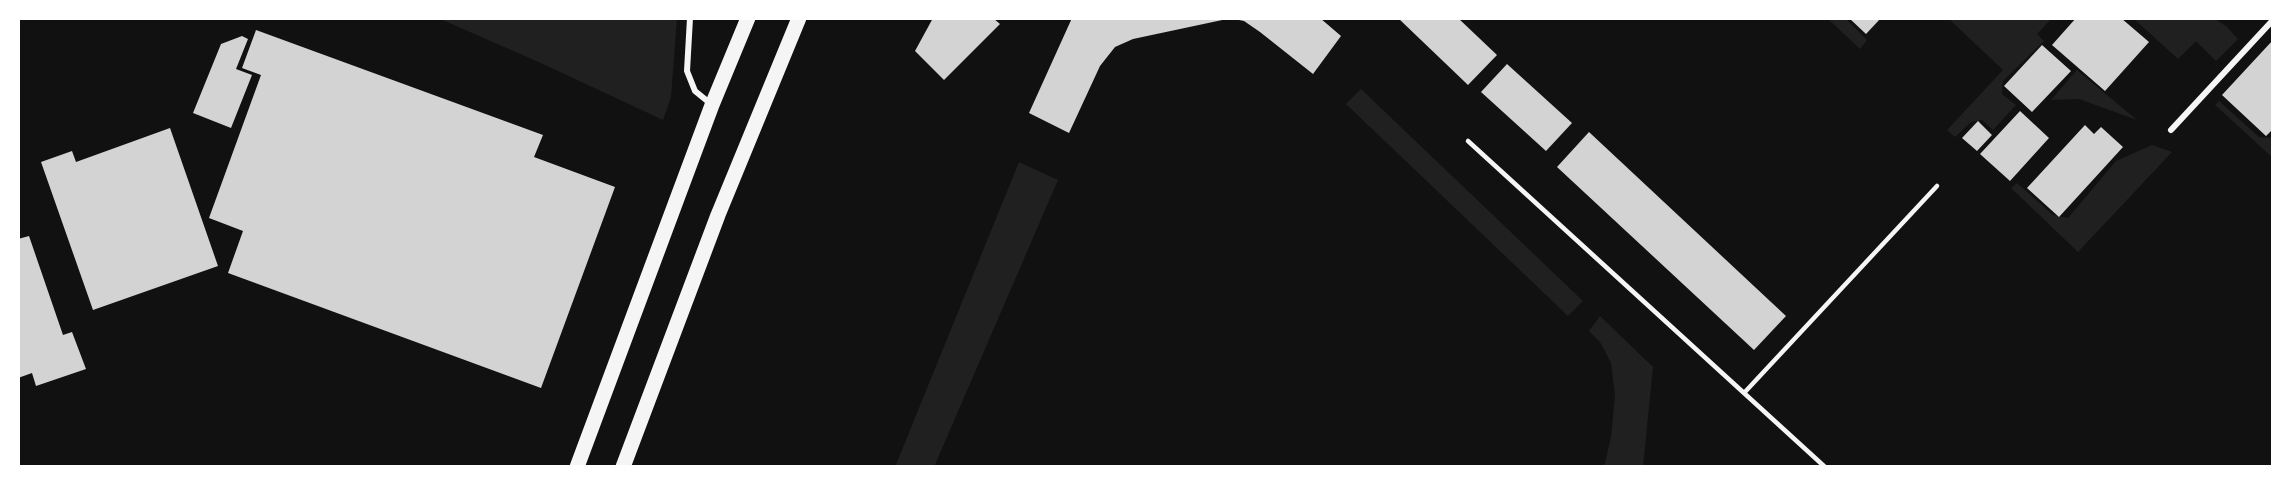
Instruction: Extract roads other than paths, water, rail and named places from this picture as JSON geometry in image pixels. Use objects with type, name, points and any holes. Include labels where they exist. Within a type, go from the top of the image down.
[{"type":"main road","points":[[577,467],[712,105],[748,18]]},
{"type":"main road","points":[[623,467],[718,215],[799,18]]},
{"type":"street","points":[[690,18],[687,71],[695,91],[712,105]]},
{"type":"street","points":[[2171,130],[2273,20]]},
{"type":"lane","points":[[1468,141],[1825,467]]},
{"type":"lane","points":[[1744,393],[1937,186]]}]
